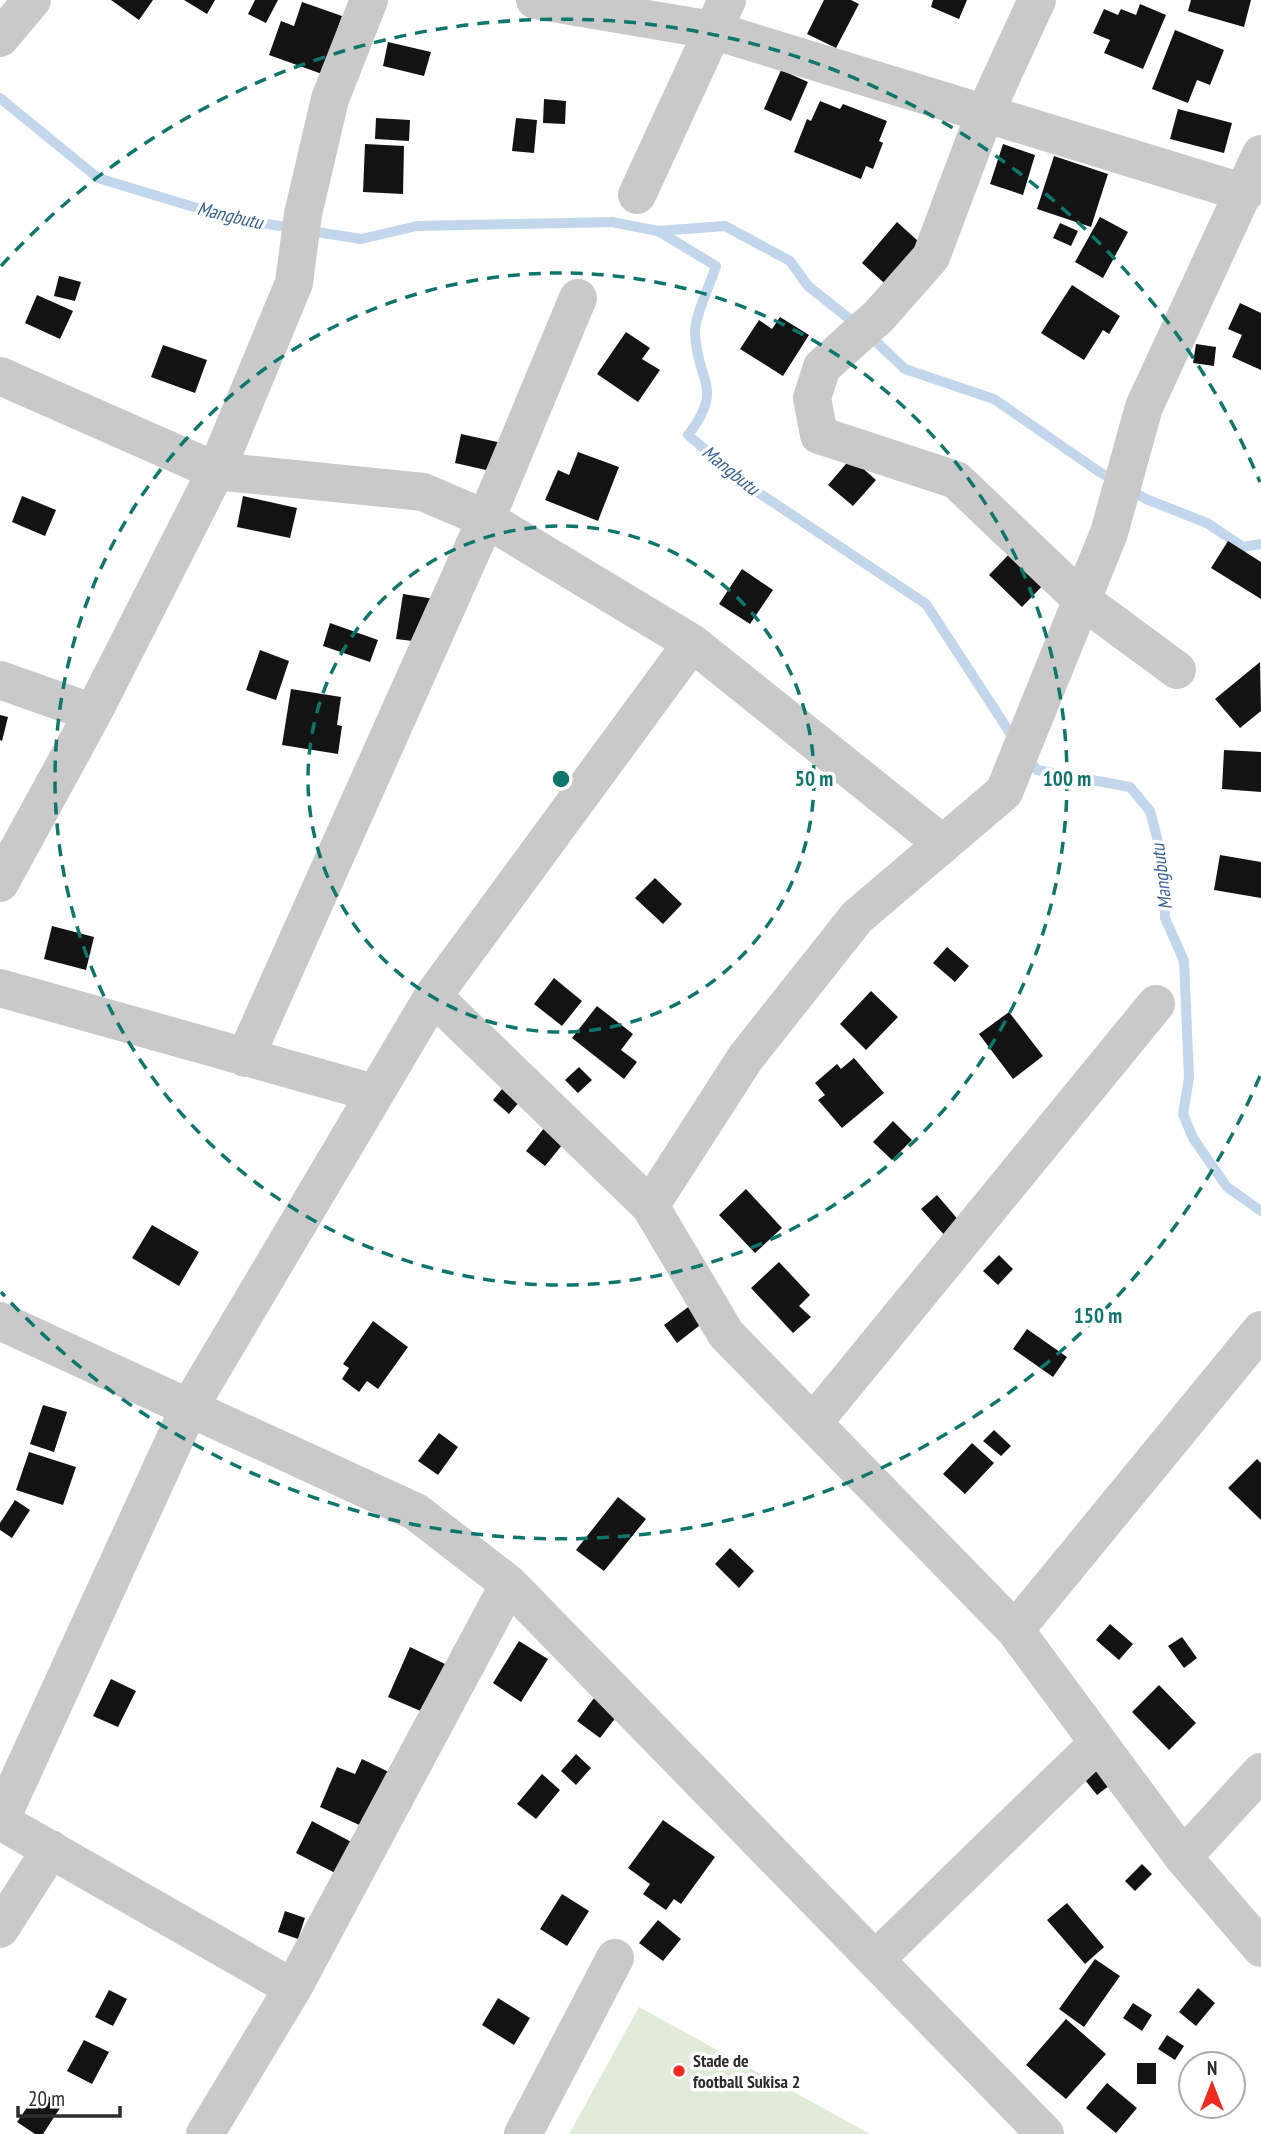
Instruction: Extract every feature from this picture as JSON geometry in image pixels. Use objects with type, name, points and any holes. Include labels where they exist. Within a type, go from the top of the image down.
[{"type":"street","points":[[0,38],[32,0]]},
{"type":"street","points":[[0,884],[93,713],[216,471],[294,283],[302,228],[330,99],[369,0]]},
{"type":"street","points":[[535,0],[719,15],[985,113],[1245,193]]},
{"type":"street","points":[[1037,0],[985,113],[930,257],[879,316],[822,367],[812,398],[818,435],[956,480],[1082,600],[1177,670]]},
{"type":"street","points":[[637,195],[719,15]]},
{"type":"street","points":[[650,1206],[746,1057],[857,917],[1004,792],[1109,533],[1144,407],[1261,155]]},
{"type":"street","points":[[245,1058],[486,519],[578,298]]},
{"type":"street","points":[[0,376],[216,471],[423,492],[486,519],[692,643],[943,844]]},
{"type":"street","points":[[293,1988],[0,1821],[190,1406],[433,996],[692,643]]},
{"type":"street","points":[[0,680],[93,713]]},
{"type":"street","points":[[0,988],[374,1093]]},
{"type":"street","points":[[433,996],[650,1206],[726,1334],[1015,1630],[1183,1857],[1261,1948]]},
{"type":"street","points":[[813,1423],[1156,1004]]},
{"type":"street","points":[[0,1321],[416,1512],[509,1584],[1045,2134]]},
{"type":"street","points":[[1015,1630],[1261,1330]]},
{"type":"street","points":[[205,2134],[293,1988],[509,1584]]},
{"type":"street","points":[[876,1959],[1097,1744]]},
{"type":"street","points":[[1183,1857],[1261,1772]]},
{"type":"street","points":[[0,1929],[51,1849]]},
{"type":"street","points":[[523,2134],[615,1958]]},
{"type":"green space","name":"Stade de football Sukisa 2","points":[[639,2007],[870,2134],[569,2134]]},
{"type":"building","points":[[111,0],[153,0],[139,20]]},
{"type":"building","points":[[184,0],[215,0],[207,14]]},
{"type":"building","points":[[255,0],[278,0],[266,23],[248,14]]},
{"type":"building","points":[[824,0],[851,0],[859,4],[836,48],[807,34]]},
{"type":"building","points":[[933,0],[967,0],[959,19],[931,7]]},
{"type":"building","points":[[1191,0],[1251,0],[1244,27],[1188,11]]},
{"type":"building","points":[[302,2],[342,16],[322,74],[269,55],[281,21],[294,26]]},
{"type":"building","points":[[1140,4],[1166,15],[1143,69],[1104,53],[1110,40],[1093,33],[1104,9],[1118,15],[1121,9],[1136,15]]},
{"type":"building","points":[[1175,30],[1224,50],[1210,85],[1197,80],[1188,103],[1152,89]]},
{"type":"building","points":[[388,42],[431,52],[424,76],[383,66]]},
{"type":"building","points":[[781,70],[808,82],[791,121],[764,109]]},
{"type":"building","points":[[544,99],[566,101],[565,124],[543,123]]},
{"type":"building","points":[[820,101],[840,109],[843,104],[887,121],[879,141],[883,143],[873,169],[866,166],[861,179],[794,152],[807,119],[811,121]]},
{"type":"building","points":[[1178,109],[1232,123],[1224,153],[1170,139]]},
{"type":"building","points":[[376,118],[410,120],[409,141],[375,139]]},
{"type":"building","points":[[516,118],[537,120],[534,153],[512,151]]},
{"type":"building","points":[[365,144],[404,146],[403,194],[363,192]]},
{"type":"building","points":[[1003,144],[1035,155],[1023,195],[990,184]]},
{"type":"building","points":[[1054,156],[1108,174],[1091,227],[1037,209]]},
{"type":"building","points":[[1100,217],[1128,232],[1103,278],[1075,262]]},
{"type":"building","points":[[897,222],[928,250],[892,290],[862,263]]},
{"type":"building","points":[[1060,223],[1078,231],[1071,246],[1053,238]]},
{"type":"building","points":[[59,276],[81,282],[75,301],[54,296]]},
{"type":"building","points":[[1072,285],[1120,316],[1109,334],[1103,330],[1084,360],[1041,333]]},
{"type":"building","points":[[37,295],[73,311],[60,339],[25,323]]},
{"type":"building","points":[[1240,303],[1261,313],[1261,370],[1232,357],[1242,335],[1228,329]]},
{"type":"building","points":[[780,317],[809,335],[783,376],[740,349],[759,320],[772,329]]},
{"type":"building","points":[[626,332],[650,348],[642,359],[660,370],[638,402],[597,374]]},
{"type":"building","points":[[1196,344],[1216,347],[1214,366],[1193,363]]},
{"type":"building","points":[[163,345],[207,360],[195,393],[151,377]]},
{"type":"building","points":[[461,434],[502,443],[495,472],[455,463]]},
{"type":"building","points":[[578,452],[619,467],[598,521],[545,500],[558,470],[569,475]]},
{"type":"building","points":[[851,458],[876,480],[853,506],[828,485]]},
{"type":"building","points":[[22,496],[56,510],[45,536],[12,522]]},
{"type":"building","points":[[243,496],[297,508],[290,538],[237,527]]},
{"type":"building","points":[[1228,541],[1261,562],[1261,599],[1211,568]]},
{"type":"building","points":[[1019,544],[1052,576],[1022,607],[989,575]]},
{"type":"building","points":[[742,569],[773,590],[750,624],[719,604]]},
{"type":"building","points":[[403,594],[435,599],[429,643],[396,639]]},
{"type":"building","points":[[330,623],[378,640],[370,662],[323,646]]},
{"type":"building","points":[[260,650],[289,661],[276,700],[246,690]]},
{"type":"building","points":[[1260,662],[1261,711],[1240,728],[1215,699]]},
{"type":"building","points":[[291,689],[341,697],[337,725],[342,726],[338,754],[282,745]]},
{"type":"building","points":[[0,715],[8,717],[2,741],[0,740]]},
{"type":"building","points":[[1224,750],[1261,752],[1261,792],[1222,789]]},
{"type":"building","points":[[1220,855],[1261,862],[1261,898],[1214,890]]},
{"type":"building","points":[[655,878],[682,904],[663,924],[635,898]]},
{"type":"building","points":[[52,926],[94,937],[86,970],[44,959]]},
{"type":"building","points":[[947,947],[969,966],[955,982],[933,963]]},
{"type":"building","points":[[554,978],[582,1001],[562,1026],[534,1004]]},
{"type":"building","points":[[871,991],[898,1017],[866,1050],[840,1024]]},
{"type":"building","points":[[597,1006],[633,1034],[621,1050],[637,1062],[624,1079],[572,1038]]},
{"type":"building","points":[[1009,1012],[1043,1056],[1013,1079],[979,1034]]},
{"type":"building","points":[[854,1058],[884,1093],[842,1128],[818,1100],[825,1095],[815,1083],[837,1064],[841,1069]]},
{"type":"building","points":[[579,1067],[592,1080],[578,1093],[565,1080]]},
{"type":"building","points":[[516,1072],[533,1086],[509,1114],[493,1100]]},
{"type":"building","points":[[893,1121],[912,1140],[892,1160],[873,1142]]},
{"type":"building","points":[[548,1123],[567,1139],[545,1166],[526,1151]]},
{"type":"building","points":[[746,1189],[782,1228],[755,1253],[719,1215]]},
{"type":"building","points":[[937,1195],[961,1223],[946,1237],[921,1209]]},
{"type":"building","points":[[152,1225],[199,1252],[179,1286],[132,1258]]},
{"type":"building","points":[[999,1255],[1013,1269],[998,1285],[983,1271]]},
{"type":"building","points":[[779,1262],[810,1295],[799,1306],[811,1317],[793,1333],[751,1288]]},
{"type":"building","points":[[691,1305],[704,1322],[677,1343],[664,1325]]},
{"type":"building","points":[[373,1321],[408,1347],[378,1389],[367,1381],[359,1392],[342,1379],[349,1368],[343,1364]]},
{"type":"building","points":[[1027,1329],[1067,1357],[1053,1377],[1013,1349]]},
{"type":"building","points":[[43,1405],[67,1412],[54,1452],[30,1444]]},
{"type":"building","points":[[994,1430],[1011,1446],[1001,1456],[983,1441]]},
{"type":"building","points":[[439,1433],[458,1447],[438,1475],[418,1461]]},
{"type":"building","points":[[972,1443],[994,1463],[965,1494],[943,1474]]},
{"type":"building","points":[[29,1452],[76,1467],[63,1505],[16,1490]]},
{"type":"building","points":[[1257,1459],[1261,1463],[1261,1520],[1228,1488]]},
{"type":"building","points":[[618,1497],[646,1519],[604,1571],[576,1550]]},
{"type":"building","points":[[15,1500],[30,1510],[12,1538],[0,1530],[0,1523]]},
{"type":"building","points":[[730,1548],[754,1571],[739,1588],[715,1564]]},
{"type":"building","points":[[1110,1624],[1133,1644],[1119,1660],[1096,1640]]},
{"type":"building","points":[[1182,1637],[1197,1658],[1184,1668],[1168,1646]]},
{"type":"building","points":[[519,1641],[548,1659],[521,1702],[493,1683]]},
{"type":"building","points":[[410,1647],[445,1664],[423,1712],[388,1697]]},
{"type":"building","points":[[111,1679],[136,1691],[118,1727],[93,1716]]},
{"type":"building","points":[[1159,1685],[1196,1723],[1169,1750],[1132,1712]]},
{"type":"building","points":[[597,1694],[620,1712],[600,1738],[577,1721]]},
{"type":"building","points":[[576,1754],[591,1768],[576,1785],[561,1771]]},
{"type":"building","points":[[362,1759],[391,1773],[366,1828],[320,1807],[337,1767],[355,1774]]},
{"type":"building","points":[[1098,1770],[1110,1785],[1097,1795],[1085,1780]]},
{"type":"building","points":[[542,1774],[560,1790],[536,1819],[517,1804]]},
{"type":"building","points":[[663,1820],[715,1857],[681,1904],[674,1899],[666,1910],[643,1894],[650,1884],[628,1868]]},
{"type":"building","points":[[312,1821],[359,1846],[343,1877],[296,1853]]},
{"type":"building","points":[[1142,1864],[1152,1874],[1135,1891],[1125,1881]]},
{"type":"building","points":[[562,1894],[589,1911],[567,1946],[540,1929]]},
{"type":"building","points":[[1067,1903],[1104,1947],[1085,1964],[1047,1920]]},
{"type":"building","points":[[285,1911],[305,1918],[298,1939],[278,1932]]},
{"type":"building","points":[[658,1920],[681,1939],[663,1961],[639,1943]]},
{"type":"building","points":[[1095,1959],[1120,1976],[1084,2027],[1059,2009]]},
{"type":"building","points":[[1198,1988],[1215,2003],[1196,2026],[1179,2012]]},
{"type":"building","points":[[109,1990],[127,1999],[113,2026],[95,2017]]},
{"type":"building","points":[[498,1998],[530,2018],[514,2045],[482,2025]]},
{"type":"building","points":[[1133,2003],[1152,2015],[1142,2031],[1123,2018]]},
{"type":"building","points":[[1066,2019],[1106,2054],[1066,2099],[1026,2065]]},
{"type":"building","points":[[1167,2035],[1184,2046],[1181,2050],[1177,2050],[1175,2060],[1158,2049]]},
{"type":"building","points":[[84,2040],[109,2052],[92,2084],[67,2071]]},
{"type":"building","points":[[1137,2063],[1156,2063],[1156,2084],[1137,2084]]},
{"type":"building","points":[[1107,2083],[1137,2108],[1116,2133],[1086,2108]]},
{"type":"building","points":[[39,2090],[62,2105],[43,2134],[35,2134],[17,2122]]},
{"type":"waterway","name":"Mangbutu","points":[[0,98],[98,178],[230,218],[361,239],[417,226],[612,222],[658,231],[716,266],[695,326],[697,350],[707,395],[699,419],[688,435],[750,487],[926,604],[1016,742]]},
{"type":"waterway","points":[[658,231],[725,226],[790,261],[808,286],[857,325]]},
{"type":"waterway","points":[[869,335],[905,369],[994,399],[1098,471],[1146,499],[1207,523],[1243,547],[1261,544]]},
{"type":"waterway","name":"Mangbutu","points":[[1028,758],[1037,770],[1130,787],[1150,811],[1164,865],[1165,918],[1184,961],[1189,1078],[1183,1114],[1193,1138],[1227,1187],[1261,1211]]},
{"type":"place","name":"Stade de football Sukisa 2","points":[[679,2071]]}]
